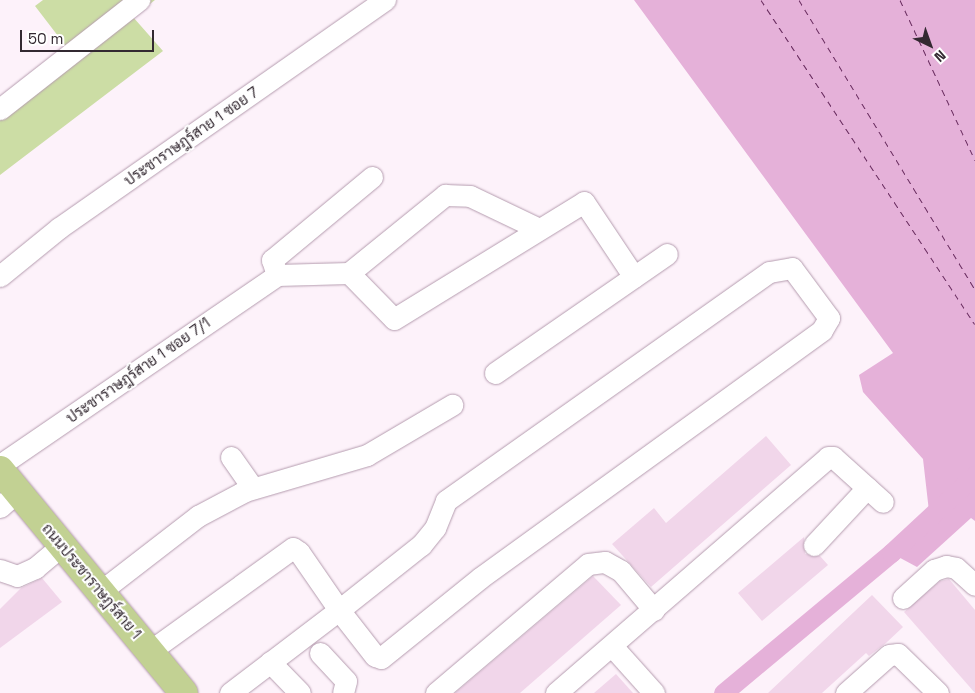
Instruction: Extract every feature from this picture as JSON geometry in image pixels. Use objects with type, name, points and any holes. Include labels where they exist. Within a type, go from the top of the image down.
[{"type":"main road","name":"ถนนประชาราษฎร์สาย 1","points":[[0,470],[9,499],[62,545],[150,651],[175,690]]},
{"type":"street","points":[[0,109],[139,0]]},
{"type":"street","name":"ประชาราษฎร์สาย 1 ซอย 7","points":[[0,276],[59,228],[385,0]]},
{"type":"street","points":[[372,177],[272,260],[276,275],[349,273],[445,195],[470,196],[539,229]]},
{"type":"street","points":[[349,273],[394,318],[584,202],[634,277]]},
{"type":"street","points":[[495,373],[667,254]]},
{"type":"street","points":[[150,651],[293,548],[339,610],[381,658],[488,572],[822,330],[829,318],[792,268],[769,272],[446,500],[429,537],[339,610],[230,693]]},
{"type":"street","name":"ประชาราษฎร์สาย 1 ซอย 7/1","points":[[0,465],[276,275]]},
{"type":"street","points":[[101,591],[198,516],[253,488],[367,455],[452,405]]},
{"type":"street","points":[[556,693],[654,610],[828,457],[834,458],[883,502]]},
{"type":"street","points":[[231,458],[253,488]]},
{"type":"street","points":[[814,545],[867,488]]},
{"type":"street","points":[[0,570],[17,576],[35,568],[62,545]]},
{"type":"street","points":[[436,693],[588,564],[605,562],[621,571],[654,610]]},
{"type":"street","points":[[903,598],[934,570],[946,566],[956,568],[975,585]]},
{"type":"street","points":[[612,646],[654,693]]},
{"type":"street","points":[[320,653],[346,681],[343,693]]},
{"type":"street","points":[[846,693],[889,656],[898,654],[938,693]]},
{"type":"street","points":[[270,662],[300,693]]},
{"type":"green space","points":[[43,0],[155,0],[133,17],[163,51],[0,175],[0,99],[68,49],[35,6]]},
{"type":"shaded area","points":[[634,0],[975,0],[975,521],[971,518],[917,567],[891,553],[905,549],[930,520],[923,459],[863,392],[859,375],[893,353]]},
{"type":"building","points":[[766,436],[791,465],[651,587],[612,544],[654,508],[666,523]]},
{"type":"building","points":[[804,537],[805,554],[820,556],[828,565],[762,621],[738,593]]},
{"type":"building","points":[[593,576],[621,605],[520,693],[455,693]]},
{"type":"building","points":[[42,578],[62,602],[0,648],[0,609],[21,588]]},
{"type":"building","points":[[949,579],[975,610],[975,693],[904,612],[940,581]]},
{"type":"building","points":[[872,595],[903,627],[869,656],[866,653],[822,693],[768,693]]},
{"type":"building","points":[[616,674],[633,693],[594,693]]},
{"type":"waterway","points":[[723,693],[891,553],[975,475]]},
{"type":"ferry route","points":[[761,0],[975,324]]},
{"type":"ferry route","points":[[799,0],[975,290]]},
{"type":"ferry route","points":[[900,0],[975,160]]}]
